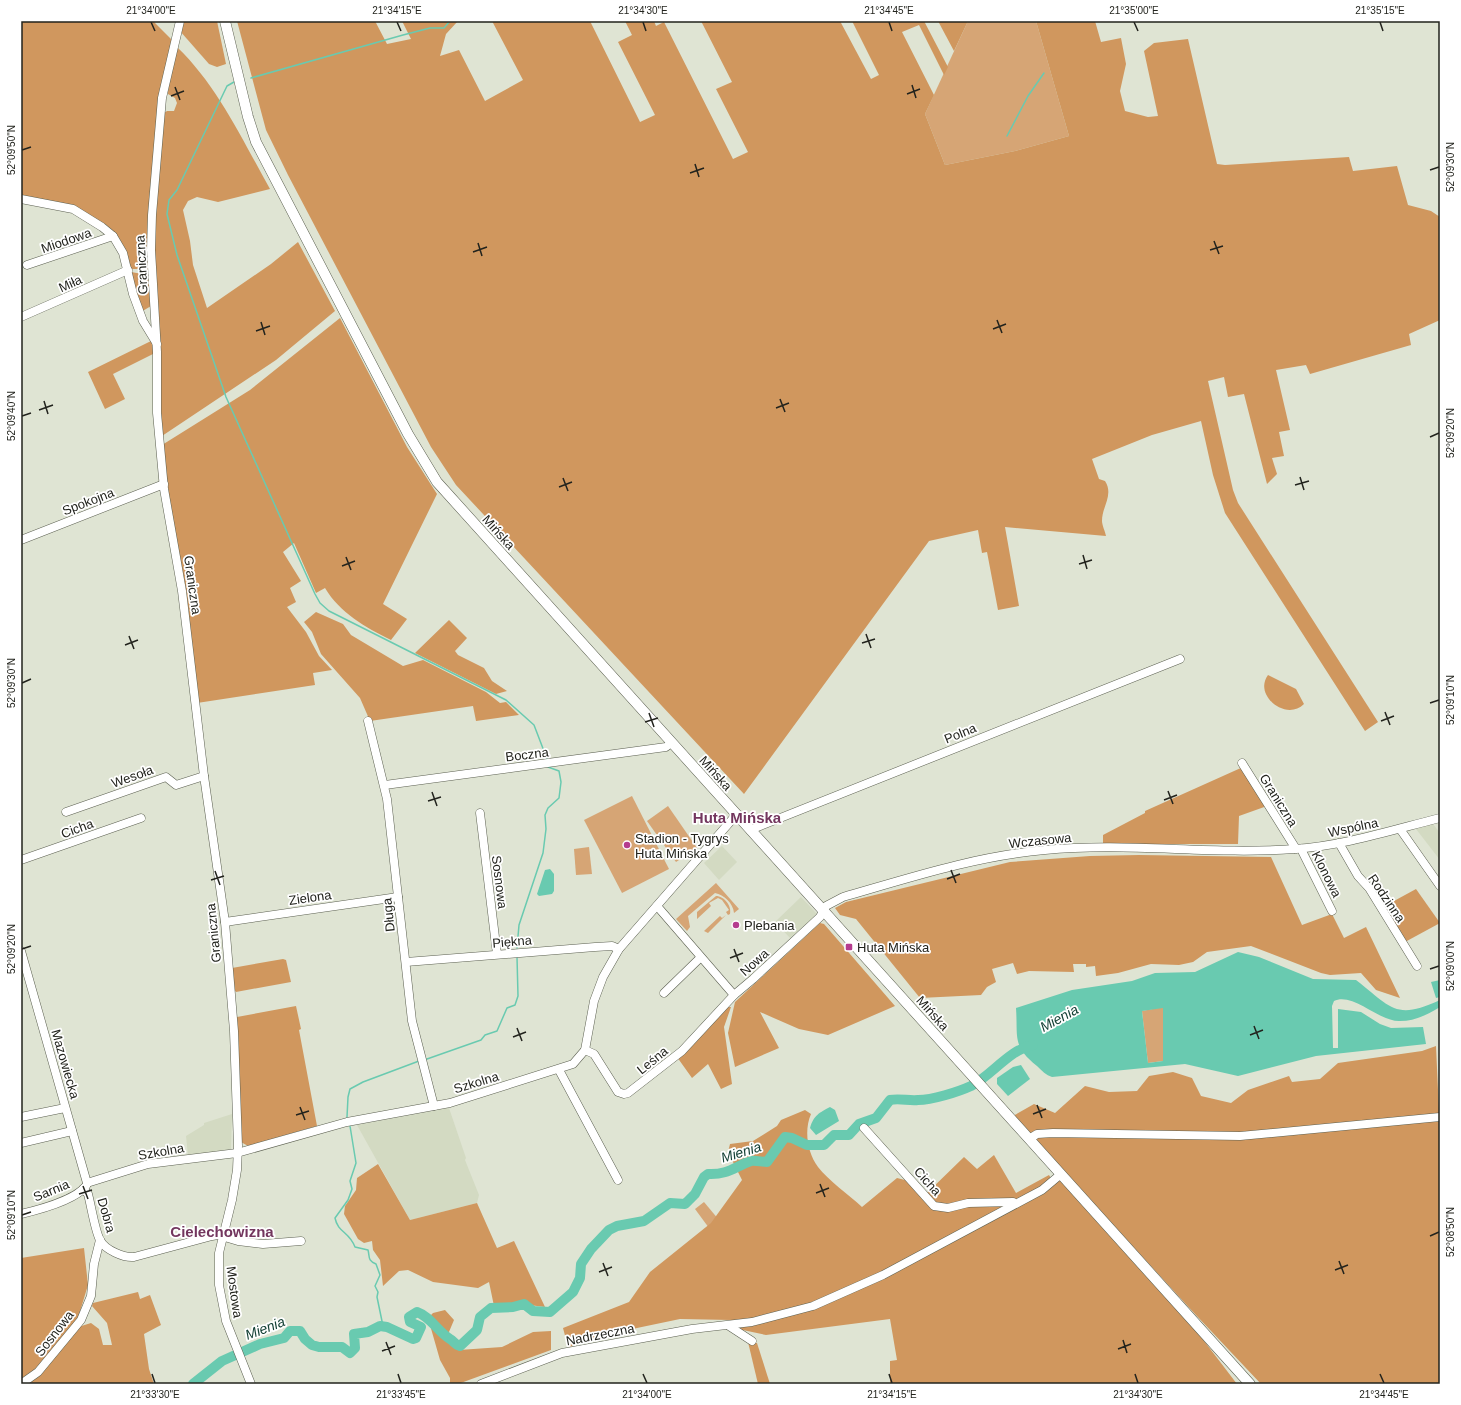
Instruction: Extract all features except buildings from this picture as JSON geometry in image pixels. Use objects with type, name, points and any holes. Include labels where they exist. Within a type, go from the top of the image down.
[{"type":"main road","name":"Mińska","points":[[225,21],[248,117],[256,142],[423,460],[447,494],[736,815],[824,910],[1250,1384]]},
{"type":"street","name":"Graniczna","points":[[180,21],[162,98],[152,216],[151,250],[157,344],[158,413],[164,484],[182,591],[204,776],[225,922],[234,1031],[237,1153]]},
{"type":"street","points":[[21,199],[73,209],[102,227],[113,236],[123,253],[137,306],[147,329],[157,344]]},
{"type":"street","name":"Miodowa","points":[[27,265],[113,236]]},
{"type":"street","name":"Miła","points":[[21,318],[128,270]]},
{"type":"street","name":"Spokojna","points":[[21,540],[164,484]]},
{"type":"street","name":"Polna","points":[[750,830],[1180,659]]},
{"type":"street","name":"Długa","points":[[368,721],[385,785],[412,1021],[434,1106]]},
{"type":"street","name":"Boczna","points":[[385,785],[624,754],[666,747],[671,743]]},
{"type":"street","name":"Graniczna","points":[[1242,763],[1298,849]]},
{"type":"street","name":"Wesoła","points":[[66,812],[166,777],[175,785],[178,785],[204,776]]},
{"type":"street","name":"Sosnowa","points":[[480,813],[497,954]]},
{"type":"street","points":[[585,1050],[594,1001],[603,977],[619,949],[736,815]]},
{"type":"street","name":"Cicha","points":[[21,860],[140,818]]},
{"type":"street","name":"Wspólna","points":[[1269,850],[1298,849],[1339,842],[1400,829],[1440,818]]},
{"type":"street","points":[[1400,829],[1440,886]]},
{"type":"street","name":"Rodzinna","points":[[1339,842],[1358,876],[1369,888],[1417,966]]},
{"type":"street","name":"Wczasowa","points":[[824,910],[826,906],[843,897],[950,867],[1018,853],[1069,848],[1269,850]]},
{"type":"street","name":"Klonowa","points":[[1298,849],[1332,910]]},
{"type":"street","name":"Zielona","points":[[225,922],[398,897]]},
{"type":"street","points":[[657,906],[700,958],[734,995]]},
{"type":"street","name":"Nowa","points":[[734,995],[823,915],[824,910]]},
{"type":"street","name":"Piękna","points":[[406,962],[595,947],[612,946],[619,949]]},
{"type":"street","name":"Mazowiecka","points":[[21,951],[66,1108],[85,1186]]},
{"type":"street","points":[[664,994],[700,958]]},
{"type":"street","name":"Leśna","points":[[585,1050],[594,1054],[618,1092],[624,1094],[628,1093],[682,1051],[734,995]]},
{"type":"street","name":"Szkolna","points":[[85,1186],[148,1164],[237,1153],[347,1122],[434,1106],[559,1070],[576,1062],[585,1050]]},
{"type":"street","points":[[559,1070],[618,1180]]},
{"type":"street","points":[[21,1117],[66,1108]]},
{"type":"street","points":[[1029,1139],[1037,1134],[1053,1133],[1240,1136],[1440,1117]]},
{"type":"street","name":"Cicha","points":[[864,1128],[934,1206],[948,1208],[968,1203],[1016,1202]]},
{"type":"street","points":[[21,1143],[72,1131]]},
{"type":"street","name":"Mostowa","points":[[237,1153],[234,1193],[219,1253],[219,1285],[226,1321],[251,1384]]},
{"type":"street","name":"Nadrzeczna","points":[[481,1384],[562,1353],[692,1329],[729,1326],[793,1312],[843,1294],[883,1275],[1016,1202],[1042,1190],[1061,1174]]},
{"type":"street","name":"Sarnia","points":[[21,1214],[46,1207],[85,1186]]},
{"type":"street","name":"Dobra","points":[[85,1186],[100,1240],[118,1255],[129,1258],[212,1236],[222,1237]]},
{"type":"street","points":[[222,1237],[238,1241],[271,1245],[301,1240]]},
{"type":"street","name":"Sosnowa","points":[[21,1384],[43,1367],[81,1320],[91,1296],[94,1264],[100,1240]]},
{"type":"street","points":[[729,1326],[752,1341]]},
{"type":"shaded area","points":[[21,21],[153,21],[173,41],[159,118],[151,269],[131,269],[124,253],[88,215],[21,197]]},
{"type":"shaded area","points":[[183,21],[217,21],[226,64],[217,67],[209,64],[180,31]]},
{"type":"shaded area","points":[[237,21],[375,21],[387,44],[411,39],[402,21],[458,21],[446,34],[440,56],[459,50],[485,101],[523,80],[492,21],[590,21],[640,122],[655,115],[618,42],[632,35],[625,21],[654,21],[656,26],[664,22],[733,159],[748,152],[716,89],[732,82],[701,21],[840,21],[871,79],[879,75],[852,21],[924,21],[948,67],[944,75],[919,25],[902,32],[934,95],[925,114],[945,165],[1015,151],[1069,136],[1036,21],[1095,21],[1101,42],[1121,38],[1126,64],[1120,91],[1125,111],[1148,117],[1158,116],[1144,51],[1154,43],[1188,39],[1217,164],[1225,165],[1349,157],[1353,171],[1397,166],[1408,205],[1431,211],[1440,217],[1440,320],[1409,334],[1411,345],[1310,374],[1306,365],[1276,370],[1290,430],[1279,432],[1284,456],[1272,458],[1277,474],[1267,484],[1244,394],[1228,397],[1224,377],[1208,381],[1233,490],[1238,503],[1378,722],[1365,731],[1225,513],[1213,475],[1201,421],[1152,435],[1092,459],[1099,479],[1105,481],[1108,491],[1102,516],[1102,524],[1106,536],[1005,527],[1019,606],[998,610],[987,552],[982,553],[978,530],[929,541],[744,794],[456,485],[431,447],[288,175],[266,130]]},
{"type":"shaded area","points":[[938,21],[968,21],[954,51]]},
{"type":"shaded area","points":[[968,21],[1036,21],[1069,136],[1015,151],[945,165],[925,114]]},
{"type":"shaded area","points":[[177,47],[205,78],[217,96],[270,189],[218,202],[197,197],[188,201],[183,210],[190,241],[193,265],[207,308],[271,264],[298,242],[335,311],[276,360],[162,436],[154,234],[164,113],[167,111],[174,111],[177,103],[175,98],[168,94],[168,92],[171,65]]},
{"type":"shaded area","points":[[131,272],[148,275],[151,306],[141,312]]},
{"type":"shaded area","points":[[340,318],[407,447],[437,494],[383,604],[407,619],[391,640],[372,630],[346,612],[331,597],[325,588],[316,593],[294,543],[283,552],[301,581],[290,588],[296,602],[287,607],[306,632],[319,656],[332,670],[313,673],[315,685],[197,703],[162,445],[250,390]]},
{"type":"shaded area","points":[[151,341],[155,353],[113,374],[125,399],[105,409],[88,372]]},
{"type":"shaded area","points":[[316,612],[343,624],[351,635],[403,666],[423,660],[486,692],[500,703],[506,702],[519,715],[476,721],[473,706],[370,721],[360,698],[321,654],[312,632],[304,622]]},
{"type":"shaded area","points":[[449,620],[467,638],[455,651],[458,655],[484,668],[492,681],[507,691],[496,694],[415,653]]},
{"type":"shaded area","points":[[1268,675],[1296,689],[1304,704],[1297,709],[1289,710],[1274,704],[1268,698],[1265,690],[1265,683]]},
{"type":"shaded area","points":[[1243,767],[1267,806],[1239,816],[1238,844],[1103,844],[1103,835],[1145,813],[1145,811]]},
{"type":"shaded area","name":"Stadion - Tygrys Huta Mińska","points":[[632,796],[669,869],[622,893],[584,820]]},
{"type":"shaded area","points":[[668,806],[697,848],[676,862],[647,821]]},
{"type":"shaded area","points":[[1433,824],[1440,833],[1440,860],[1416,829]]},
{"type":"shaded area","points":[[722,846],[737,862],[719,880],[704,863]]},
{"type":"shaded area","points":[[589,847],[592,874],[576,875],[574,849]]},
{"type":"shaded area","points":[[1139,855],[1271,857],[1302,925],[1332,914],[1344,938],[1366,927],[1400,998],[1376,990],[1361,973],[1330,975],[1321,973],[1251,946],[1207,952],[1193,962],[1179,965],[1151,964],[1118,973],[1096,976],[1095,966],[1086,967],[1086,964],[1073,964],[1074,972],[1029,971],[1017,974],[1013,963],[992,969],[996,982],[987,987],[981,995],[920,998],[856,919],[840,915],[835,908],[846,902],[1010,862],[1090,856]]},
{"type":"shaded area","points":[[716,883],[739,909],[734,913],[728,900],[715,893],[688,916],[690,927],[687,931],[676,919]]},
{"type":"shaded area","points":[[1416,889],[1440,923],[1405,942],[1383,907]]},
{"type":"shaded area","points":[[716,896],[719,896],[727,902],[730,908],[730,914],[728,915],[726,912],[729,910],[722,900],[718,898],[709,903],[711,906],[697,919],[697,912]]},
{"type":"shaded area","points":[[801,897],[817,914],[790,938],[775,922]]},
{"type":"shaded area","points":[[726,915],[708,933],[704,931],[720,916],[722,918]]},
{"type":"shaded area","points":[[820,923],[824,924],[895,1006],[828,1035],[799,1029],[760,1012],[779,1048],[735,1067],[728,1033],[735,1002]]},
{"type":"shaded area","points":[[283,959],[286,960],[291,982],[236,992],[234,989],[232,968]]},
{"type":"shaded area","points":[[296,1006],[317,1126],[248,1146],[241,1142],[237,1017]]},
{"type":"shaded area","points":[[726,1007],[731,1007],[724,1027],[732,1084],[721,1089],[708,1064],[692,1078],[677,1057]]},
{"type":"shaded area","points":[[1163,1007],[1163,1061],[1148,1063],[1142,1011]]},
{"type":"shaded area","points":[[1436,1046],[1440,1134],[1440,1384],[1261,1384],[1013,1116],[1034,1104],[1055,1113],[1085,1086],[1109,1092],[1137,1091],[1149,1076],[1173,1072],[1192,1078],[1201,1096],[1231,1103],[1248,1090],[1289,1076],[1292,1082],[1320,1079],[1338,1063],[1422,1051]]},
{"type":"shaded area","points":[[449,1108],[466,1158],[465,1160],[479,1195],[477,1203],[410,1220],[357,1125]]},
{"type":"shaded area","points":[[805,1110],[811,1114],[807,1134],[809,1148],[814,1161],[827,1177],[862,1207],[897,1178],[909,1181],[932,1209],[1015,1204],[1061,1176],[1198,1333],[1237,1384],[890,1384],[890,1361],[897,1360],[890,1319],[766,1335],[738,1329],[731,1320],[680,1319],[637,1328],[568,1347],[563,1328],[629,1302],[650,1272],[711,1223],[742,1180],[728,1152],[730,1144],[753,1141],[777,1126],[781,1120]]},
{"type":"shaded area","points":[[232,1114],[231,1149],[188,1156],[186,1136],[204,1125],[204,1123]]},
{"type":"shaded area","points":[[994,1155],[1016,1193],[1049,1175],[1052,1180],[1018,1200],[949,1206],[935,1204],[926,1194],[964,1157],[977,1169]]},
{"type":"shaded area","points":[[378,1164],[410,1220],[477,1203],[497,1248],[514,1241],[545,1307],[525,1303],[494,1306],[489,1282],[478,1288],[433,1282],[408,1270],[399,1271],[383,1286],[380,1260],[373,1250],[372,1241],[364,1243],[358,1239],[344,1214],[345,1206],[356,1190],[357,1178]]},
{"type":"shaded area","points":[[704,1202],[719,1220],[709,1228],[695,1209]]},
{"type":"shaded area","points":[[84,1248],[88,1285],[75,1328],[91,1323],[99,1329],[103,1345],[112,1345],[107,1323],[92,1306],[93,1303],[138,1292],[140,1299],[150,1295],[161,1325],[144,1334],[149,1369],[154,1384],[21,1384],[21,1258]]},
{"type":"shaded area","points":[[445,1310],[454,1320],[446,1339],[459,1350],[502,1347],[533,1332],[551,1331],[551,1350],[458,1384],[450,1384],[450,1378],[440,1360],[428,1318],[433,1313]]},
{"type":"shaded area","points":[[748,1342],[757,1343],[770,1384],[758,1384]]},
{"type":"water","points":[[550,869],[554,874],[554,891],[552,894],[539,896],[537,894],[545,870]]},
{"type":"water","points":[[1238,952],[1259,957],[1313,979],[1356,980],[1386,1004],[1394,1008],[1413,1010],[1440,1000],[1440,1007],[1421,1017],[1400,1021],[1384,1017],[1349,1000],[1341,999],[1334,1001],[1332,1006],[1333,1048],[1338,1048],[1338,1009],[1361,1012],[1380,1024],[1391,1028],[1423,1027],[1426,1044],[1316,1056],[1238,1076],[1185,1064],[1052,1077],[1044,1073],[1029,1059],[1020,1047],[1017,1034],[1016,1008],[1072,990],[1132,981],[1155,973],[1195,972]],"holes":[[[1163,1008],[1163,1061],[1148,1063],[1142,1011]]]},
{"type":"water","points":[[1440,980],[1440,997],[1436,998],[1431,982]]},
{"type":"water","points":[[1021,1065],[1030,1079],[1008,1096],[997,1084],[997,1078],[1013,1067]]},
{"type":"water","points":[[830,1107],[835,1110],[839,1121],[816,1135],[810,1128],[813,1120],[820,1113]]},
{"type":"waterway","points":[[251,78],[430,28],[444,28],[450,21]]},
{"type":"waterway","points":[[1007,136],[1028,96],[1044,73]]},
{"type":"waterway","points":[[234,82],[227,86],[177,190],[169,200],[167,214],[177,255],[226,397],[315,594],[320,603],[329,611],[506,700],[534,725],[547,759]]},
{"type":"waterway","points":[[517,948],[519,925],[543,853],[546,829],[545,815],[548,808],[559,798],[561,782],[559,771],[548,767]]},
{"type":"waterway","points":[[427,1059],[481,1040],[485,1035],[497,1031],[507,1008],[515,1005],[518,996],[517,957]]},
{"type":"waterway","name":"Mienia","points":[[193,1384],[222,1361],[260,1344],[284,1338],[290,1331],[300,1331],[305,1339],[312,1345],[319,1347],[342,1347],[350,1353],[355,1348],[354,1334],[368,1332],[380,1326],[387,1327],[413,1339],[416,1338],[421,1327],[410,1322],[409,1317],[417,1312],[426,1317],[445,1336],[460,1346],[477,1330],[480,1317],[491,1308],[513,1307],[524,1304],[533,1311],[550,1312],[573,1292],[580,1278],[581,1264],[591,1249],[609,1230],[617,1226],[644,1221],[670,1203],[685,1204],[695,1194],[704,1177],[708,1174],[726,1172],[751,1161],[767,1162],[785,1137],[792,1138],[807,1145],[824,1145],[834,1135],[849,1135],[859,1124],[876,1118],[890,1100],[924,1100],[966,1088],[978,1082],[1016,1052],[1033,1045]]},
{"type":"waterway","points":[[347,1117],[350,1089],[363,1082],[419,1061]]},
{"type":"waterway","points":[[350,1126],[356,1163],[350,1181],[352,1189],[348,1200],[335,1218],[336,1223],[350,1238],[355,1247],[368,1250],[370,1260],[376,1264],[380,1275],[375,1286],[378,1292],[377,1297],[383,1326]]},
{"type":"place","name":"Stadion - Tygrys Huta Mińska","points":[[627,845]]},
{"type":"place","name":"Plebania","points":[[736,925]]},
{"type":"place","name":"Huta Mińska","points":[[849,947]]},
{"type":"district","name":"Huta Mińska","points":[[737,818]]},
{"type":"district","name":"Cielechowizna","points":[[222,1232]]}]
